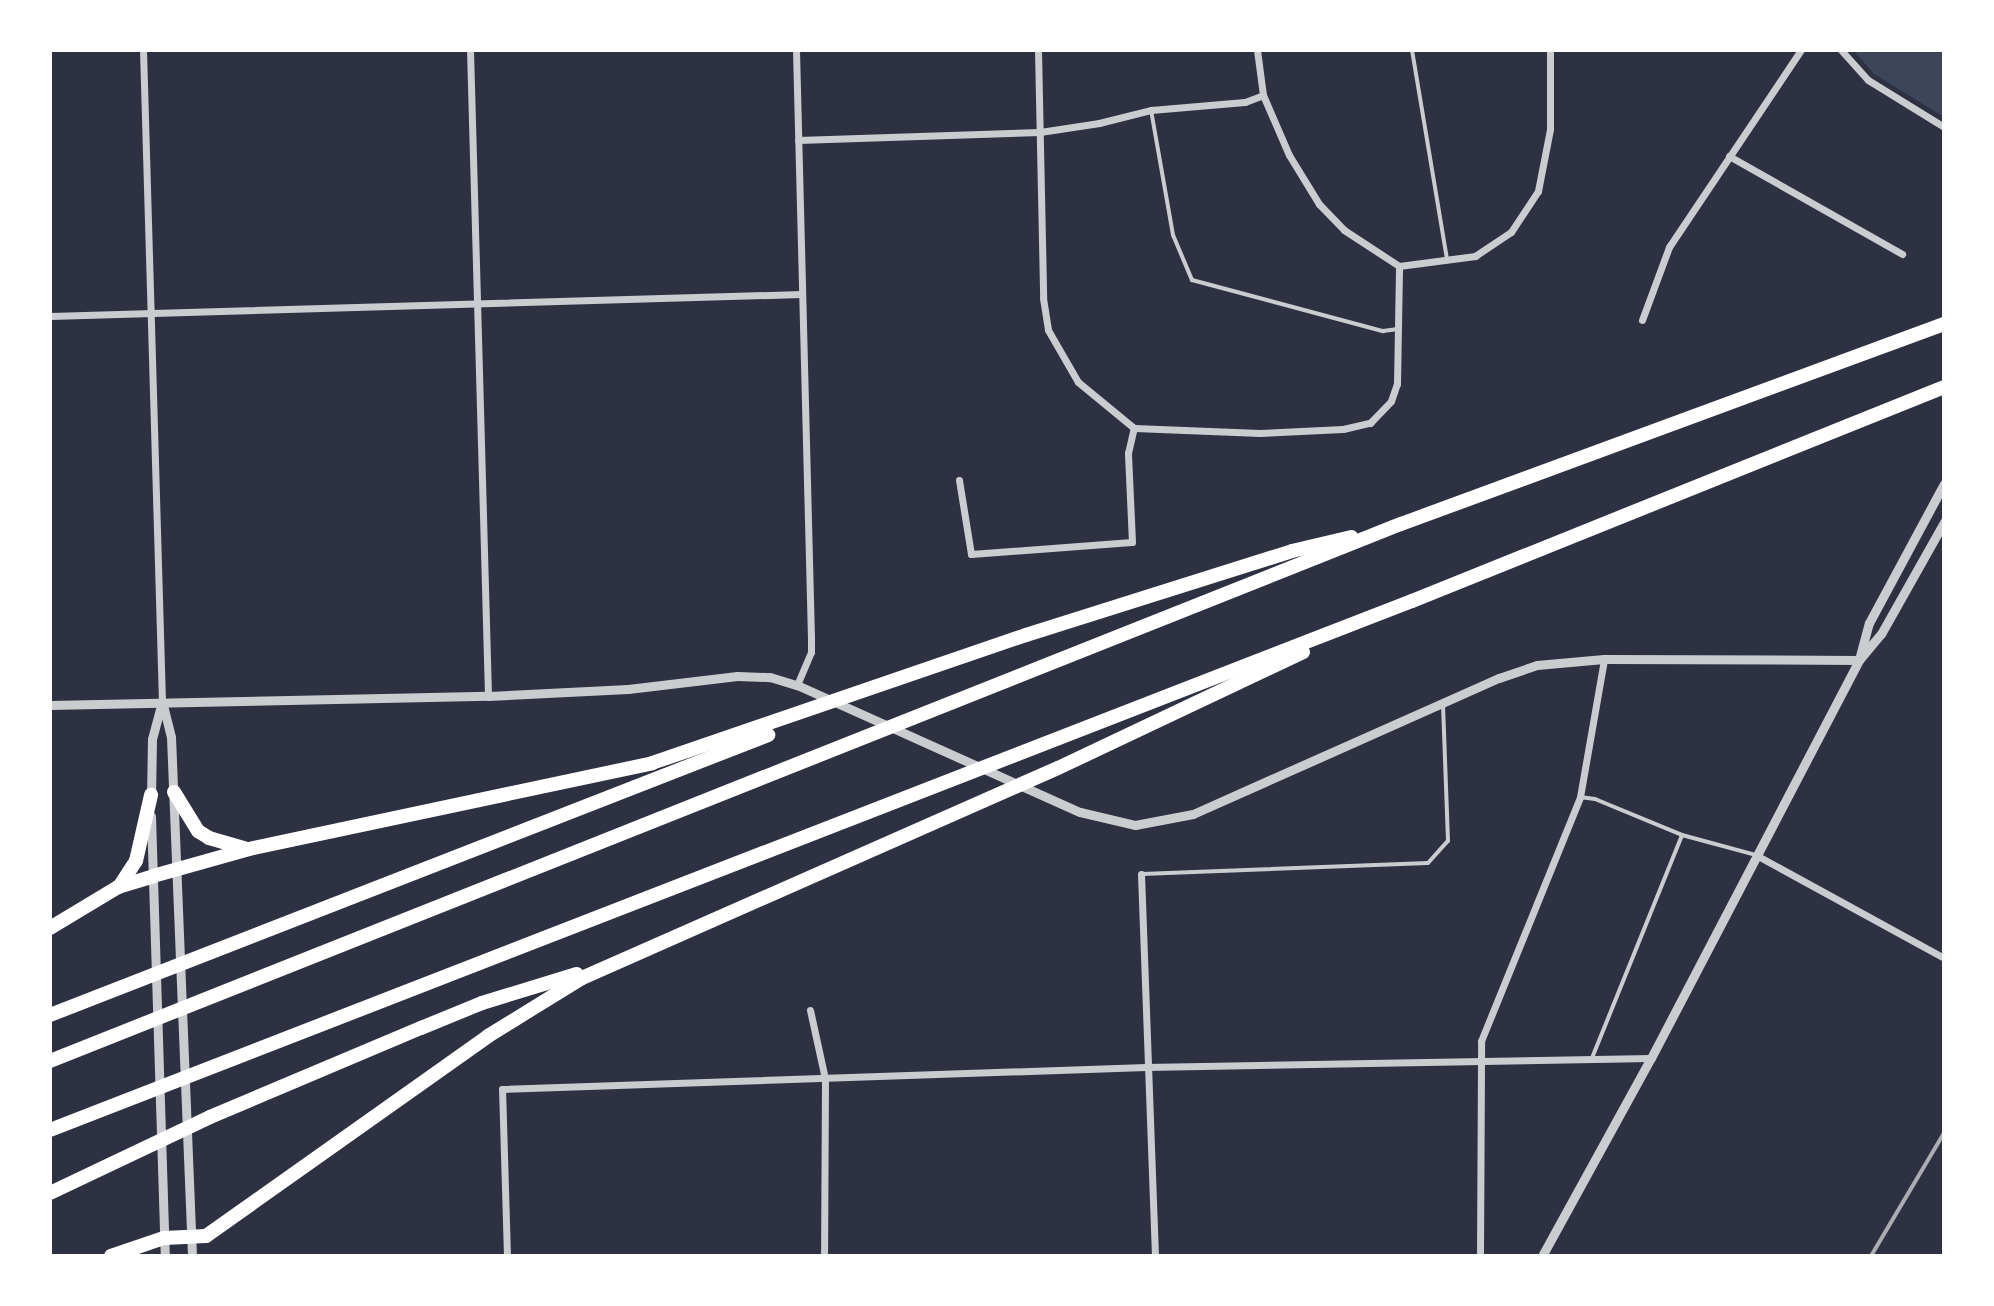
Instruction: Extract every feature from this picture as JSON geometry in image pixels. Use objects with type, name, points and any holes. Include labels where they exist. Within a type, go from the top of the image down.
[{"type":"highway","points":[[50,1061],[1401,524],[1944,324]]},
{"type":"highway","points":[[50,1130],[1412,601],[1944,387]]},
{"type":"highway","points":[[50,928],[118,887],[153,876],[249,849],[652,763],[999,644],[1292,551],[1401,524]]},
{"type":"highway","points":[[111,1256],[164,1238],[206,1236],[541,1001],[623,959],[1058,768],[1412,601]]},
{"type":"highway","points":[[50,1015],[999,644]]},
{"type":"highway","points":[[174,792],[198,831],[222,843],[249,849]]},
{"type":"highway","points":[[118,887],[136,861],[151,795]]},
{"type":"highway","points":[[50,1193],[210,1117],[446,1018],[623,959]]},
{"type":"street","points":[[143,50],[162,701],[171,737],[174,792],[192,1256]]},
{"type":"street","points":[[470,50],[488,696]]},
{"type":"street","points":[[796,50],[811,639],[807,665],[797,685]]},
{"type":"street","points":[[1038,50],[1043,298],[1048,330],[1078,382],[1134,428],[1273,433],[1343,429],[1370,423],[1391,401],[1397,384],[1399,266]]},
{"type":"street","points":[[1257,50],[1263,95],[1289,155],[1319,204],[1344,230],[1399,266],[1475,256],[1511,232],[1538,191],[1550,129],[1550,50]]},
{"type":"street","points":[[1642,320],[1669,247],[1801,50]]},
{"type":"street","points":[[1841,50],[1868,80],[1944,127]]},
{"type":"street","points":[[798,140],[1040,132],[1099,123],[1151,110],[1245,102],[1263,95]]},
{"type":"street","points":[[1729,156],[1902,254]]},
{"type":"street","points":[[50,316],[802,294]]},
{"type":"street","points":[[959,480],[971,554],[1132,542],[1128,453],[1134,428]]},
{"type":"street","points":[[1859,660],[1869,623],[1944,484]]},
{"type":"street","points":[[1542,1256],[1651,1058],[1859,660],[1881,634],[1944,522]]},
{"type":"street","points":[[50,705],[488,696],[615,691],[737,676],[770,677],[797,685],[1040,796],[1109,822],[1135,825],[1165,822],[1193,814],[1443,703],[1537,665],[1604,659],[1859,660]]},
{"type":"street","points":[[1480,1256],[1481,1041],[1580,797],[1604,659]]},
{"type":"street","points":[[162,701],[152,739],[151,795],[165,1256]]},
{"type":"street","points":[[1756,855],[1944,958]]},
{"type":"street","points":[[1141,874],[1155,1256]]},
{"type":"street","points":[[810,1010],[825,1079],[824,1256]]},
{"type":"street","points":[[507,1256],[502,1089],[1146,1067],[1651,1058]]},
{"type":"lane","points":[[1412,50],[1447,261]]},
{"type":"lane","points":[[1151,110],[1173,235],[1192,280],[1383,331],[1398,329]]},
{"type":"lane","points":[[1141,874],[1428,863],[1448,841],[1443,703]]},
{"type":"lane","points":[[1580,797],[1595,799],[1682,835],[1756,855]]},
{"type":"lane","points":[[1592,1058],[1682,835]]},
{"type":"shaded area","points":[[1853,50],[1944,50],[1944,117],[1874,74]]},
{"type":"railway","points":[[1871,1256],[1944,1133]]}]
